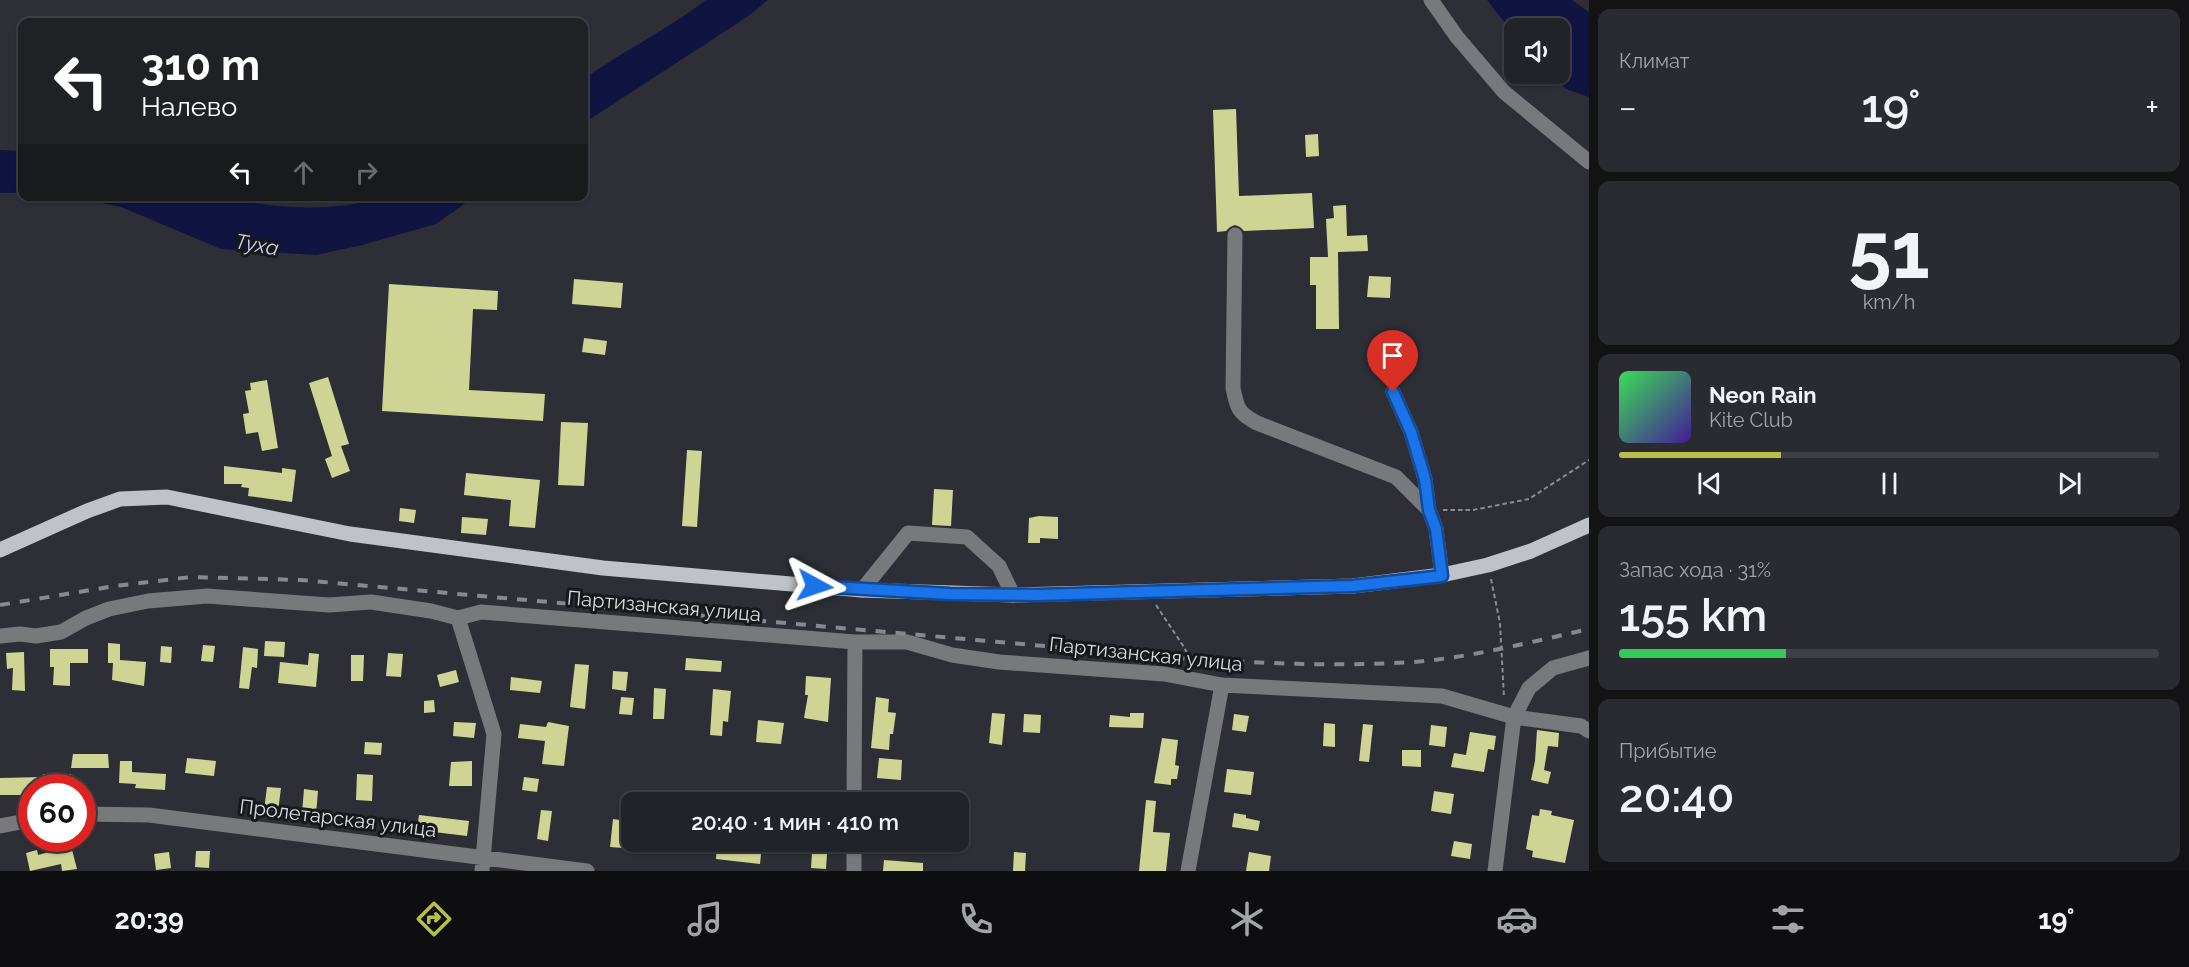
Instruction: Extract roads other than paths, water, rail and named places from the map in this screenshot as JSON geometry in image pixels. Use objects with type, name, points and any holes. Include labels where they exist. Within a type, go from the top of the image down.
[{"type":"main road","name":"Партизанская улица","points":[[0,550],[87,511],[120,499],[167,497],[350,534],[569,563],[862,590],[1013,595],[1353,586],[1442,576],[1488,565],[1531,551],[1589,525]]},
{"type":"street","points":[[1431,0],[1457,37],[1504,92],[1589,162]]},
{"type":"street","points":[[1234,235],[1233,388],[1237,407],[1243,416],[1396,477],[1429,510]]},
{"type":"street","points":[[1393,392],[1411,432],[1425,479],[1429,510],[1436,529],[1442,576]]},
{"type":"street","points":[[862,590],[908,533],[967,537],[999,566],[1013,595]]},
{"type":"street","name":"Партизанская улица","points":[[0,636],[20,634],[36,636],[61,632],[86,618],[109,609],[148,601],[207,596],[329,605],[371,603],[431,611],[458,618],[481,612],[855,642],[907,642],[952,655],[999,662],[1164,674],[1222,685],[1442,696],[1508,715],[1581,726],[1589,731]]},
{"type":"street","points":[[458,618],[494,734],[483,865]]},
{"type":"street","points":[[854,792],[855,642]]},
{"type":"street","points":[[1495,871],[1508,715],[1529,687],[1553,668],[1589,658]]},
{"type":"street","points":[[1188,871],[1222,685]]},
{"type":"street","name":"Пролетарская улица","points":[[96,814],[149,815],[483,865],[587,871]]},
{"type":"street","points":[[0,826],[18,823]]},
{"type":"street","points":[[854,852],[854,871]]},
{"type":"water","points":[[706,0],[768,0],[747,17],[588,120],[588,76]]},
{"type":"water","points":[[1487,0],[1572,0],[1589,12],[1589,97],[1566,89],[1561,84],[1570,84],[1570,18],[1504,18],[1504,22]]},
{"type":"water","points":[[0,150],[18,151],[18,193],[0,193]]},
{"type":"water","name":"Туха","points":[[92,201],[244,201],[280,206],[323,207],[366,201],[468,201],[436,224],[362,245],[316,255],[221,249],[121,207]]},
{"type":"railway","points":[[0,605],[115,586],[191,577],[301,580],[1190,659],[1330,664],[1436,660],[1589,629]]}]
